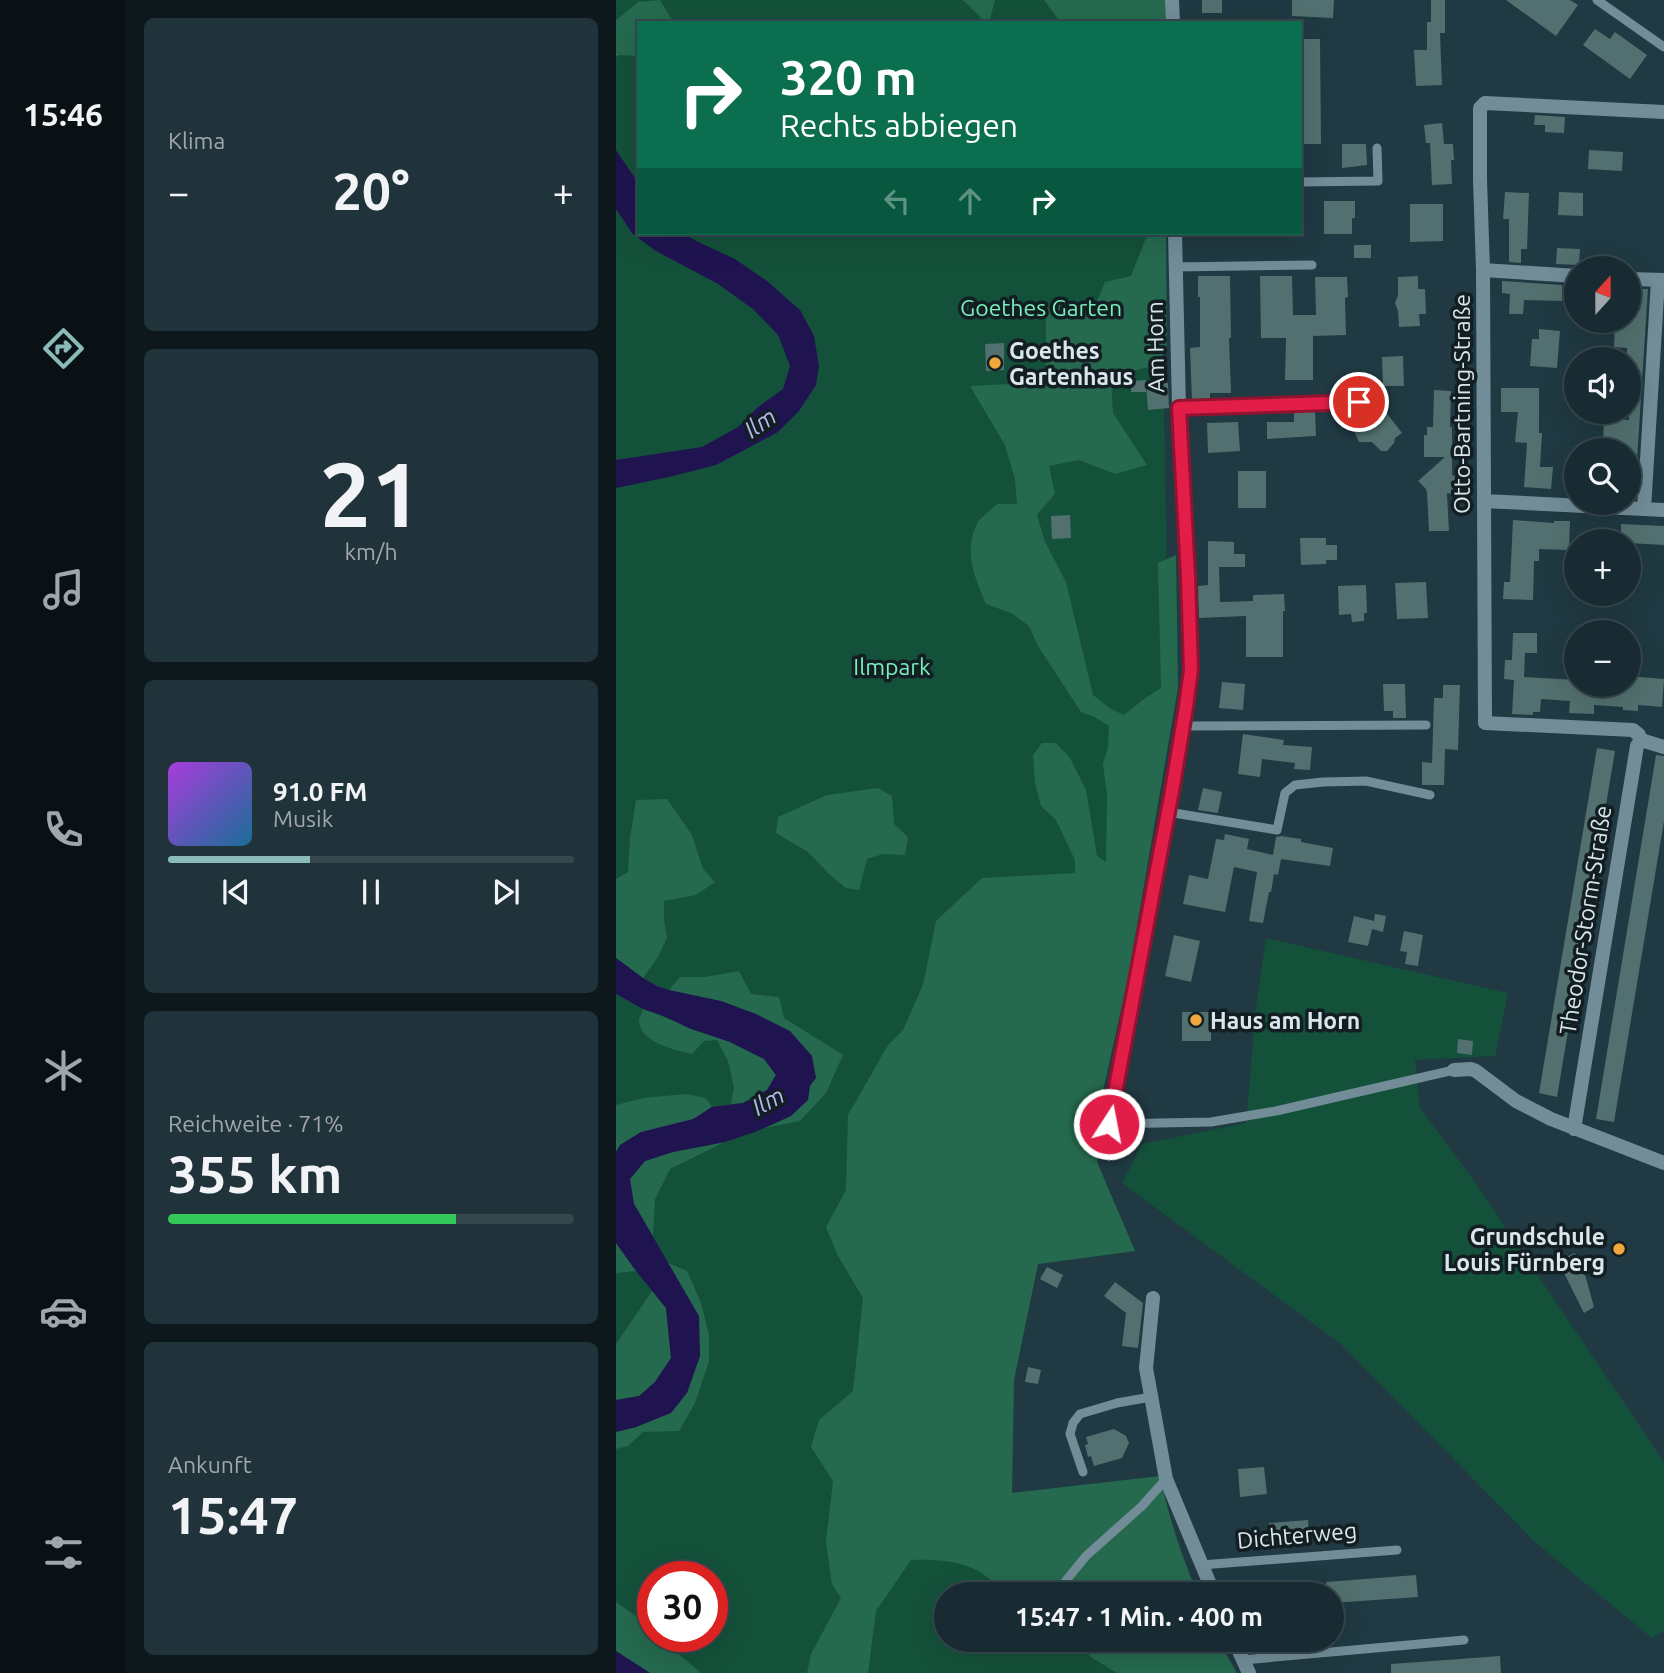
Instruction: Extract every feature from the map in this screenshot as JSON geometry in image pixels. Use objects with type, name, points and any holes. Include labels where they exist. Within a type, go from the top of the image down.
[{"type":"street","points":[[1172,0],[1173,21]]},
{"type":"street","name":"Otto-Bartning-Straße","points":[[1642,740],[1633,730],[1485,723],[1480,108],[1485,103],[1664,113]]},
{"type":"street","name":"Am Horn","points":[[1109,1124],[1168,812],[1191,670],[1179,408],[1175,235]]},
{"type":"street","points":[[1483,271],[1564,275]]},
{"type":"street","points":[[1642,279],[1661,280],[1644,509]]},
{"type":"street","points":[[1484,501],[1664,510]]},
{"type":"street","points":[[1642,740],[1663,747]]},
{"type":"street","name":"Theodor-Storm-Straße","points":[[1574,1129],[1637,746],[1642,740]]},
{"type":"street","points":[[1454,1070],[1476,1071],[1516,1101],[1551,1119],[1664,1163]]},
{"type":"street","points":[[1153,1298],[1146,1368],[1166,1479],[1209,1582]]},
{"type":"lane","points":[[1597,0],[1664,47]]},
{"type":"lane","points":[[1302,182],[1378,181],[1377,148]]},
{"type":"lane","points":[[1175,267],[1311,265]]},
{"type":"lane","points":[[1179,408],[1359,402]]},
{"type":"lane","points":[[1183,726],[1426,725]]},
{"type":"lane","points":[[1168,812],[1277,830],[1285,793],[1295,785],[1366,781],[1430,795]]},
{"type":"lane","points":[[1109,1124],[1196,1123],[1276,1111],[1454,1070]]},
{"type":"lane","points":[[1083,1472],[1070,1434],[1073,1423],[1080,1414],[1116,1403],[1151,1397]]},
{"type":"lane","points":[[1065,1582],[1086,1556],[1142,1506],[1166,1479]]},
{"type":"lane","name":"Dichterweg","points":[[1201,1565],[1397,1550]]},
{"type":"lane","points":[[1246,1667],[1464,1640]]},
{"type":"green space","name":"Ilmpark","points":[[616,0],[1158,0],[1158,21],[637,21],[637,235],[1161,235],[1169,687],[1096,1123],[1097,1162],[1135,1251],[1038,1264],[1014,1380],[1012,1493],[1142,1582],[934,1582],[934,1652],[1188,1652],[1203,1673],[616,1673]]},
{"type":"green space","points":[[660,0],[673,21],[637,21],[637,56],[616,57],[616,20],[638,2]]},
{"type":"green space","points":[[963,0],[995,0],[990,21],[984,21]]},
{"type":"green space","points":[[1044,0],[1166,0],[1167,21],[1060,21]]},
{"type":"green space","points":[[1147,235],[1166,235],[1167,350],[1152,366],[1111,377],[1113,413],[1147,465],[1115,474],[1079,460],[1049,466],[1055,494],[1037,515],[1045,542],[1066,582],[1093,695],[1124,715],[1161,688],[1158,563],[1176,555],[1178,688],[1128,978],[1096,1123],[1097,1162],[1135,1251],[1038,1264],[1014,1380],[1012,1493],[1160,1476],[1176,1536],[1193,1582],[992,1582],[965,1565],[911,1560],[876,1611],[868,1673],[807,1673],[811,1654],[841,1598],[832,1584],[826,1542],[833,1481],[811,1447],[819,1420],[853,1391],[863,1298],[838,1256],[826,1227],[846,1190],[848,1115],[888,1045],[903,1030],[923,985],[936,921],[982,878],[1075,873],[1075,860],[1056,820],[1041,806],[1035,783],[1033,755],[1042,743],[1056,743],[1070,758],[1086,790],[1097,856],[1106,862],[1107,795],[1103,764],[1108,748],[1109,726],[1081,712],[1038,646],[1029,626],[1011,613],[986,604],[972,564],[971,544],[977,524],[997,504],[1017,504],[1015,479],[1005,445],[970,386],[1046,382],[1046,310],[1070,301],[1095,306],[1105,282],[1131,276]]},
{"type":"green space","points":[[878,788],[892,796],[894,824],[908,837],[905,855],[883,854],[867,859],[859,890],[846,888],[808,852],[776,833],[778,817],[827,795]]},
{"type":"green space","points":[[667,799],[692,835],[703,869],[715,882],[696,895],[664,901],[667,938],[643,978],[616,958],[616,879],[628,872],[636,800]]},
{"type":"green space","points":[[1266,938],[1508,993],[1495,1056],[1415,1060],[1420,1108],[1472,1178],[1664,1462],[1664,1631],[1652,1638],[1536,1543],[1342,1345],[1122,1183],[1142,1144],[1246,1123],[1256,1007]]},
{"type":"green space","points":[[739,971],[751,994],[779,997],[784,1018],[843,1055],[826,1093],[800,1121],[764,1128],[791,1116],[810,1086],[669,990],[680,977],[705,977]]},
{"type":"green space","points":[[643,1009],[730,1042],[764,1059],[776,1075],[767,1090],[743,1103],[731,1104],[734,1087],[728,1061],[717,1040],[704,1041],[692,1054],[660,1044],[641,1028],[639,1020]]},
{"type":"green space","points":[[686,1094],[706,1098],[712,1107],[693,1120],[641,1133],[623,1144],[616,1152],[616,1105],[644,1098]]},
{"type":"green space","points":[[725,1142],[670,1169],[655,1199],[653,1236],[634,1204],[629,1180],[645,1161],[673,1152]]},
{"type":"green space","points":[[616,1243],[636,1271],[616,1273]]},
{"type":"green space","points":[[668,1263],[687,1271],[701,1303],[709,1335],[709,1361],[695,1403],[679,1431],[643,1432],[628,1446],[616,1449],[616,1432],[636,1427],[687,1392],[700,1356],[698,1316]]},
{"type":"green space","points":[[652,1291],[666,1308],[671,1358],[655,1382],[639,1396],[616,1400],[616,1344]]},
{"type":"green space","points":[[616,1602],[637,1617],[637,1652],[677,1652],[701,1673],[650,1673],[616,1651]]},
{"type":"green space","points":[[1086,1652],[1225,1652],[1237,1673],[1117,1673]]},
{"type":"water","name":"Ilm","points":[[616,150],[637,181],[637,235],[686,235],[735,259],[767,281],[800,310],[814,336],[819,366],[816,385],[799,411],[778,432],[716,465],[616,488],[616,460],[702,447],[738,427],[757,408],[783,389],[790,366],[778,335],[753,309],[718,284],[656,251],[632,233],[616,209]]},
{"type":"water","name":"Ilm","points":[[616,958],[657,986],[721,1001],[790,1031],[812,1056],[816,1078],[810,1086],[808,1100],[791,1116],[725,1142],[673,1152],[645,1161],[630,1179],[634,1204],[699,1316],[700,1356],[687,1393],[671,1413],[616,1432],[616,1400],[639,1396],[655,1382],[671,1358],[666,1308],[616,1243],[616,1152],[620,1145],[641,1132],[693,1119],[712,1107],[743,1103],[767,1090],[776,1075],[764,1059],[730,1042],[643,1009],[616,994]]},
{"type":"water","points":[[616,1651],[650,1673],[616,1673]]},
{"type":"building","points":[[1202,0],[1222,0],[1222,13],[1202,13]]},
{"type":"building","points":[[1292,0],[1334,0],[1333,18],[1292,16]]},
{"type":"building","points":[[1431,0],[1445,0],[1445,33],[1440,33],[1442,85],[1416,86],[1414,50],[1427,50],[1427,22],[1431,22]]},
{"type":"building","points":[[1506,0],[1570,0],[1578,5],[1556,36]]},
{"type":"building","points":[[1595,29],[1610,39],[1615,32],[1647,55],[1630,79],[1583,45]]},
{"type":"building","points":[[1302,39],[1320,39],[1321,144],[1302,144]]},
{"type":"building","points":[[1535,115],[1565,117],[1564,133],[1545,132],[1545,125],[1534,125]]},
{"type":"building","points":[[1442,123],[1444,144],[1453,144],[1452,184],[1432,185],[1430,143],[1426,143],[1424,125]]},
{"type":"building","points":[[1342,144],[1366,144],[1367,165],[1342,168]]},
{"type":"building","points":[[1589,150],[1623,152],[1622,171],[1588,169]]},
{"type":"building","points":[[1505,192],[1529,193],[1527,249],[1521,249],[1521,263],[1509,262],[1509,219],[1503,219]]},
{"type":"building","points":[[1559,192],[1583,193],[1583,216],[1558,215]]},
{"type":"building","points":[[1324,201],[1355,201],[1352,234],[1324,234]]},
{"type":"building","points":[[1410,204],[1443,204],[1443,241],[1410,242]]},
{"type":"building","points":[[1354,245],[1371,245],[1371,258],[1354,258]]},
{"type":"building","points":[[1557,248],[1580,249],[1580,256],[1564,256],[1564,264],[1556,264]]},
{"type":"building","points":[[1198,276],[1230,276],[1231,393],[1210,393],[1210,400],[1192,401],[1190,348],[1200,347]]},
{"type":"building","points":[[1260,276],[1292,276],[1293,315],[1316,315],[1315,277],[1347,277],[1346,335],[1313,336],[1313,380],[1285,380],[1286,338],[1261,338]]},
{"type":"building","points":[[1418,276],[1418,289],[1425,289],[1426,314],[1419,314],[1420,326],[1399,327],[1395,303],[1398,277]]},
{"type":"building","points":[[1502,281],[1562,285],[1562,301],[1524,300],[1523,314],[1509,314],[1510,294],[1502,293]]},
{"type":"building","points":[[1642,289],[1648,289],[1641,398],[1641,347],[1614,347],[1615,333],[1642,332]]},
{"type":"building","points":[[1539,329],[1560,331],[1557,368],[1530,366],[1532,339],[1539,339]]},
{"type":"building","name":"Goethes Gartenhaus","points":[[1004,343],[1004,370],[986,371],[985,344]]},
{"type":"building","points":[[1403,356],[1404,386],[1383,386],[1382,357]]},
{"type":"building","points":[[1146,380],[1146,392],[1131,392],[1131,381]]},
{"type":"building","points":[[1168,383],[1169,408],[1148,410],[1146,384]]},
{"type":"building","points":[[1501,388],[1539,388],[1539,433],[1542,433],[1540,467],[1553,467],[1551,489],[1524,487],[1527,443],[1515,442],[1518,412],[1501,412]]},
{"type":"building","points":[[1434,390],[1451,391],[1452,475],[1458,482],[1451,494],[1447,493],[1449,531],[1429,531],[1427,493],[1418,481],[1445,457],[1424,457],[1424,435],[1427,435],[1427,427],[1433,427]]},
{"type":"building","points":[[1315,411],[1316,436],[1267,439],[1267,422],[1294,422],[1294,412]]},
{"type":"building","points":[[1358,411],[1385,411],[1402,433],[1395,438],[1387,451],[1381,451],[1372,442],[1359,442],[1355,433],[1355,415]]},
{"type":"building","points":[[1238,422],[1240,451],[1208,453],[1207,423]]},
{"type":"building","points":[[1604,424],[1639,424],[1638,438],[1603,438]]},
{"type":"building","points":[[1238,471],[1266,471],[1266,508],[1238,508]]},
{"type":"building","points":[[1070,515],[1071,538],[1052,539],[1051,516]]},
{"type":"building","points":[[1513,520],[1554,523],[1570,521],[1570,529],[1564,529],[1564,550],[1539,549],[1539,561],[1534,561],[1533,600],[1503,599],[1504,582],[1510,582]]},
{"type":"building","points":[[1621,524],[1664,526],[1664,545],[1641,544],[1641,529],[1621,529]]},
{"type":"building","points":[[1300,538],[1326,538],[1326,545],[1337,545],[1337,560],[1326,560],[1326,564],[1301,565]]},
{"type":"building","points":[[1208,541],[1234,542],[1234,554],[1245,554],[1245,567],[1219,567],[1220,602],[1253,601],[1253,595],[1284,594],[1283,657],[1246,657],[1246,616],[1199,618],[1198,586],[1208,585]]},
{"type":"building","points":[[1426,582],[1428,618],[1397,619],[1395,583]]},
{"type":"building","points":[[1366,585],[1367,613],[1364,613],[1364,621],[1352,622],[1351,614],[1339,615],[1338,586]]},
{"type":"building","points":[[1513,633],[1537,633],[1537,653],[1525,653],[1524,677],[1564,679],[1564,697],[1641,697],[1641,677],[1664,679],[1662,707],[1638,705],[1638,711],[1594,705],[1594,714],[1569,713],[1570,701],[1541,699],[1540,712],[1533,712],[1533,715],[1512,714],[1514,680],[1504,679],[1505,660],[1512,660]]},
{"type":"building","points":[[1222,682],[1245,684],[1243,710],[1219,708]]},
{"type":"building","points":[[1383,684],[1405,684],[1406,718],[1393,718],[1393,711],[1384,711]]},
{"type":"building","points":[[1443,685],[1460,685],[1458,750],[1445,749],[1444,785],[1422,785],[1422,762],[1432,763],[1434,698],[1443,698]]},
{"type":"building","points":[[1243,734],[1284,740],[1283,745],[1312,747],[1310,770],[1294,769],[1295,763],[1262,759],[1260,777],[1238,774]]},
{"type":"building","points":[[1597,748],[1615,751],[1557,1097],[1539,1093]]},
{"type":"building","points":[[1656,755],[1664,756],[1664,821],[1614,1122],[1596,1119]]},
{"type":"building","points":[[1203,788],[1222,792],[1218,813],[1198,810]]},
{"type":"building","points":[[1225,834],[1249,839],[1247,849],[1273,855],[1276,837],[1281,836],[1333,848],[1330,866],[1281,859],[1278,875],[1274,874],[1263,923],[1249,921],[1257,872],[1234,867],[1225,912],[1183,904],[1189,875],[1208,879],[1216,839],[1224,840]]},
{"type":"building","points":[[1375,914],[1386,916],[1383,932],[1372,929],[1368,946],[1348,942],[1354,916],[1374,921]]},
{"type":"building","points":[[1404,931],[1423,935],[1418,966],[1405,964],[1407,952],[1400,951]]},
{"type":"building","points":[[1174,935],[1200,941],[1191,982],[1165,976]]},
{"type":"building","name":"Haus am Horn","points":[[1182,1012],[1211,1012],[1211,1041],[1182,1041]]},
{"type":"building","points":[[1458,1039],[1473,1041],[1472,1055],[1457,1053]]},
{"type":"building","points":[[1575,1253],[1594,1307],[1584,1313],[1558,1261]]},
{"type":"building","points":[[1047,1267],[1063,1275],[1057,1288],[1040,1279]]},
{"type":"building","points":[[1115,1282],[1143,1303],[1138,1348],[1122,1346],[1126,1313],[1104,1296]]},
{"type":"building","points":[[1028,1367],[1041,1370],[1038,1384],[1025,1382]]},
{"type":"building","points":[[1114,1429],[1126,1436],[1129,1443],[1122,1458],[1094,1466],[1091,1456],[1088,1457],[1086,1437]]},
{"type":"building","points":[[1264,1467],[1267,1494],[1240,1497],[1238,1469]]},
{"type":"building","points":[[1308,1520],[1309,1534],[1271,1537],[1269,1523]]},
{"type":"building","points":[[1416,1575],[1418,1597],[1344,1602],[1344,1582],[1326,1582]]},
{"type":"building","points":[[1500,1656],[1501,1673],[1391,1673],[1391,1664]]},
{"type":"place","name":"Goethes Gartenhaus","points":[[995,363]]},
{"type":"place","name":"Haus am Horn","points":[[1196,1020]]},
{"type":"place","name":"Grundschule Louis Fürnberg","points":[[1619,1249]]},
{"type":"route","points":[[1109,1124],[1172,791],[1191,670],[1179,408],[1359,402]]},
{"type":"park label","name":"Goethes Garten","points":[[1041,307]]}]
